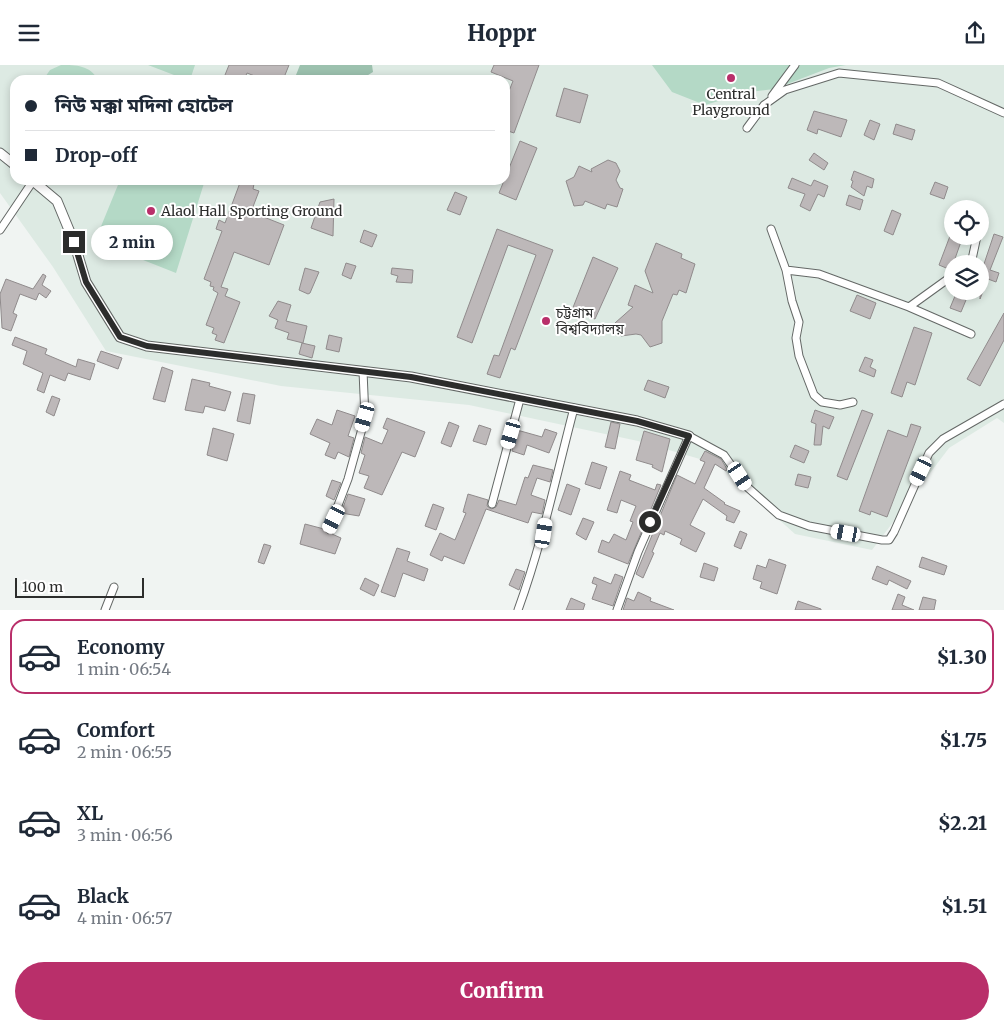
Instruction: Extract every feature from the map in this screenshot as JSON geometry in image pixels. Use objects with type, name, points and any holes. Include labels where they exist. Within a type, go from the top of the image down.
[{"type":"street","points":[[795,65],[774,95],[768,101],[762,108],[756,115],[747,128],[758,113],[764,105],[771,100],[778,95],[785,90],[839,73],[938,83],[1004,113]]},
{"type":"street","points":[[0,153],[10,161]]},
{"type":"street","points":[[0,230],[30,185]]},
{"type":"street","points":[[38,185],[57,201],[74,242],[86,282],[120,337],[147,346],[411,377],[637,421],[689,436],[724,455],[746,486],[779,515],[809,526],[882,540],[889,539],[894,532],[929,453],[943,439],[1004,404]]},
{"type":"street","points":[[771,229],[786,270],[792,301],[799,322],[796,338],[799,356],[814,395],[822,402],[840,405],[854,401]]},
{"type":"street","points":[[786,270],[819,274],[909,307],[971,333]]},
{"type":"street","points":[[909,307],[944,282]]},
{"type":"street","points":[[329,529],[348,479],[365,417],[363,371]]},
{"type":"street","points":[[492,504],[520,399]]},
{"type":"street","points":[[518,610],[544,533],[548,508],[574,409]]},
{"type":"street","points":[[618,610],[638,552],[689,436]]},
{"type":"street","points":[[105,610],[114,587]]},
{"type":"shaded area","name":"চট্টগ্রাম বিশ্ববিদ্যালয়","points":[[0,65],[1004,65],[1004,423],[997,418],[949,448],[872,550],[795,534],[717,464],[638,441],[469,405],[281,386],[106,351],[53,267],[0,193]]},
{"type":"green space","points":[[61,65],[77,66],[91,71],[95,75],[46,75],[50,70]]},
{"type":"green space","points":[[148,65],[195,65],[192,75],[174,75]]},
{"type":"green space","points":[[300,65],[372,65],[373,72],[368,75],[296,75]]},
{"type":"green space","name":"Central Playground","points":[[652,65],[846,65],[829,68],[774,89],[749,92],[705,105],[672,92]]},
{"type":"green space","name":"Alaol Hall Sporting Ground","points":[[118,185],[203,185],[176,273],[95,241]]},
{"type":"building","points":[[229,65],[289,65],[285,75],[252,75],[247,73],[246,75],[225,75]]},
{"type":"building","points":[[494,65],[539,65],[514,133],[510,132],[510,88],[513,81],[510,80],[510,75],[498,75],[491,72]]},
{"type":"building","points":[[564,88],[588,95],[580,123],[556,116]]},
{"type":"building","points":[[814,111],[847,120],[841,137],[818,129],[817,134],[807,130]]},
{"type":"building","points":[[870,120],[880,124],[874,140],[864,135]]},
{"type":"building","points":[[896,124],[915,130],[912,140],[893,134]]},
{"type":"building","points":[[520,141],[537,148],[516,200],[499,193],[502,185],[510,185],[510,166]]},
{"type":"building","points":[[814,153],[828,163],[824,170],[809,160]]},
{"type":"building","points":[[608,160],[616,163],[620,171],[616,180],[620,188],[623,189],[617,207],[607,204],[605,209],[585,201],[583,205],[574,206],[566,181],[574,177],[579,166],[592,172],[591,169]]},
{"type":"building","points":[[854,171],[874,179],[872,188],[867,186],[864,196],[851,187]]},
{"type":"building","points":[[792,178],[811,186],[814,180],[828,186],[824,197],[818,194],[810,211],[800,206],[805,194],[788,188]]},
{"type":"building","points":[[935,182],[948,187],[944,199],[930,194]]},
{"type":"building","points":[[239,185],[254,185],[253,189],[259,191],[251,212],[284,225],[269,265],[234,252],[221,287],[228,289],[225,296],[240,302],[224,343],[215,340],[217,335],[212,333],[214,328],[206,325],[218,293],[213,290],[214,287],[210,286],[211,282],[204,279],[222,231],[216,229],[219,220],[225,223]]},
{"type":"building","points":[[455,192],[467,197],[460,215],[447,210]]},
{"type":"building","points":[[849,195],[863,200],[860,210],[846,205]]},
{"type":"building","points":[[334,199],[333,236],[311,228],[320,202]]},
{"type":"building","points":[[892,210],[901,214],[893,235],[884,231]]},
{"type":"building","points":[[497,229],[553,250],[515,350],[511,348],[500,378],[487,374],[494,355],[499,356],[536,255],[508,245],[472,343],[457,337]]},
{"type":"building","points":[[364,230],[377,235],[372,247],[360,242]]},
{"type":"building","points":[[994,234],[1003,237],[990,270],[999,273],[996,282],[989,279],[989,255],[987,255]]},
{"type":"building","points":[[656,243],[682,254],[681,258],[695,264],[686,293],[679,290],[677,295],[673,294],[662,321],[662,343],[650,347],[641,335],[621,336],[615,323],[633,307],[628,305],[635,285],[653,293],[645,271]]},
{"type":"building","points":[[947,245],[960,245],[956,255],[944,255],[944,267],[939,265]]},
{"type":"building","points":[[593,257],[618,268],[595,319],[572,310]]},
{"type":"building","points":[[346,263],[356,266],[351,279],[342,275]]},
{"type":"building","points":[[305,268],[319,272],[308,294],[299,290]]},
{"type":"building","points":[[392,268],[413,270],[412,283],[396,282],[398,276],[391,274]]},
{"type":"building","points":[[43,274],[46,276],[42,285],[51,291],[46,298],[39,293],[36,300],[20,294],[13,313],[17,315],[11,331],[2,328],[0,294],[6,279],[33,289]]},
{"type":"building","points":[[857,295],[876,303],[870,319],[850,311]]},
{"type":"building","points":[[953,300],[966,300],[961,312],[950,308]]},
{"type":"building","points":[[278,301],[291,305],[286,321],[307,326],[303,343],[287,339],[289,333],[275,328],[278,320],[269,316]]},
{"type":"building","points":[[1004,313],[1004,340],[980,386],[967,379]]},
{"type":"building","points":[[914,327],[932,333],[915,385],[907,382],[902,397],[891,393]]},
{"type":"building","points":[[329,335],[342,338],[339,352],[326,349]]},
{"type":"building","points":[[15,337],[47,349],[45,354],[76,367],[78,359],[95,364],[90,380],[68,373],[65,381],[50,375],[44,393],[37,390],[43,373],[23,364],[27,351],[12,345]]},
{"type":"building","points":[[302,343],[315,346],[312,358],[299,354]]},
{"type":"building","points":[[101,351],[122,358],[118,369],[97,361]]},
{"type":"building","points":[[865,357],[873,360],[870,367],[876,370],[874,377],[859,371]]},
{"type":"building","points":[[162,367],[173,371],[165,402],[153,399]]},
{"type":"building","points":[[192,379],[210,383],[209,386],[231,392],[225,411],[205,406],[203,413],[185,410]]},
{"type":"building","points":[[648,380],[669,387],[665,398],[644,390]]},
{"type":"building","points":[[243,393],[255,395],[250,424],[237,421]]},
{"type":"building","points":[[52,396],[60,399],[54,416],[46,412]]},
{"type":"building","points":[[337,410],[355,416],[348,436],[354,438],[349,457],[338,452],[335,459],[325,455],[330,443],[310,434],[317,419],[332,425]]},
{"type":"building","points":[[815,410],[834,417],[829,429],[823,426],[821,445],[814,445],[816,424],[811,422]]},
{"type":"building","points":[[862,410],[873,414],[847,480],[837,476]]},
{"type":"building","points":[[387,418],[425,432],[415,457],[402,452],[382,495],[364,488],[369,476],[359,473],[365,455],[361,453],[365,437],[382,444],[388,430],[383,428]]},
{"type":"building","points":[[449,422],[459,426],[451,447],[441,443]]},
{"type":"building","points":[[611,422],[620,424],[615,449],[605,447]]},
{"type":"building","points":[[911,424],[921,427],[887,517],[871,511],[870,515],[859,511],[888,430],[907,437]]},
{"type":"building","points":[[479,425],[491,429],[486,445],[473,441]]},
{"type":"building","points":[[213,428],[234,434],[227,461],[207,455]]},
{"type":"building","points":[[545,429],[557,433],[549,453],[527,445],[524,455],[512,451],[517,430],[542,437]]},
{"type":"building","points":[[644,431],[670,439],[662,472],[652,467],[653,465],[636,460]]},
{"type":"building","points":[[795,445],[809,451],[804,463],[790,457]]},
{"type":"building","points":[[705,451],[721,459],[727,469],[726,471],[715,464],[704,488],[724,504],[740,511],[734,523],[726,520],[727,516],[703,499],[690,525],[705,533],[696,552],[680,544],[682,539],[665,531],[664,535],[660,533],[643,578],[636,574],[677,475],[695,484],[705,462],[700,460]]},
{"type":"building","points":[[592,462],[607,467],[600,489],[585,484]]},
{"type":"building","points":[[533,465],[553,470],[550,482],[537,478],[531,495],[545,500],[542,514],[532,512],[528,523],[486,509],[464,564],[444,556],[442,561],[430,555],[440,533],[455,540],[466,513],[463,512],[468,494],[488,500],[487,506],[491,509],[496,507],[499,500],[516,505],[525,477],[528,478]]},
{"type":"building","points":[[620,471],[631,475],[629,480],[655,490],[657,484],[661,485],[628,564],[598,552],[602,540],[609,543],[614,534],[626,540],[633,522],[630,521],[636,506],[621,500],[617,513],[607,510]]},
{"type":"building","points":[[798,474],[811,477],[808,488],[795,485]]},
{"type":"building","points":[[332,480],[341,483],[334,500],[326,496]]},
{"type":"building","points":[[567,484],[580,489],[571,515],[558,510]]},
{"type":"building","points":[[348,494],[365,499],[359,516],[341,513]]},
{"type":"building","points":[[433,504],[444,508],[436,530],[425,526]]},
{"type":"building","points":[[583,518],[594,522],[586,540],[576,534]]},
{"type":"building","points":[[305,524],[324,529],[328,534],[333,532],[332,534],[341,538],[335,554],[300,544]]},
{"type":"building","points":[[740,531],[747,534],[741,549],[734,546]]},
{"type":"building","points":[[264,544],[271,546],[264,564],[258,562]]},
{"type":"building","points":[[397,548],[410,552],[407,561],[428,569],[424,581],[403,573],[395,597],[381,592]]},
{"type":"building","points":[[922,557],[947,566],[944,575],[919,567]]},
{"type":"building","points":[[769,559],[786,565],[777,594],[760,588],[762,582],[753,579],[757,565],[766,568]]},
{"type":"building","points":[[704,563],[718,568],[714,581],[700,577]]},
{"type":"building","points":[[877,566],[911,581],[907,589],[889,580],[887,585],[872,579]]},
{"type":"building","points":[[516,569],[525,572],[519,590],[509,585]]},
{"type":"building","points":[[615,574],[623,577],[613,606],[592,599],[597,585],[592,583],[594,577],[611,584]]},
{"type":"building","points":[[365,578],[379,585],[374,596],[360,589]]},
{"type":"building","points":[[638,592],[651,598],[650,601],[674,610],[623,610],[627,598],[634,601]]},
{"type":"building","points":[[898,594],[905,597],[902,605],[914,610],[892,610]]},
{"type":"building","points":[[923,597],[936,600],[934,610],[919,610]]},
{"type":"building","points":[[571,598],[585,604],[583,610],[566,610]]},
{"type":"building","points":[[798,601],[821,609],[821,610],[795,610]]},
{"type":"place","name":"Central Playground","points":[[731,78]]},
{"type":"place","name":"Alaol Hall Sporting Ground","points":[[151,211]]},
{"type":"place","name":"চট্টগ্রাম বিশ্ববিদ্যালয়","points":[[546,321]]},
{"type":"route","points":[[74,242],[86,282],[120,337],[147,346],[411,377],[637,421],[689,436],[650,522]]}]
